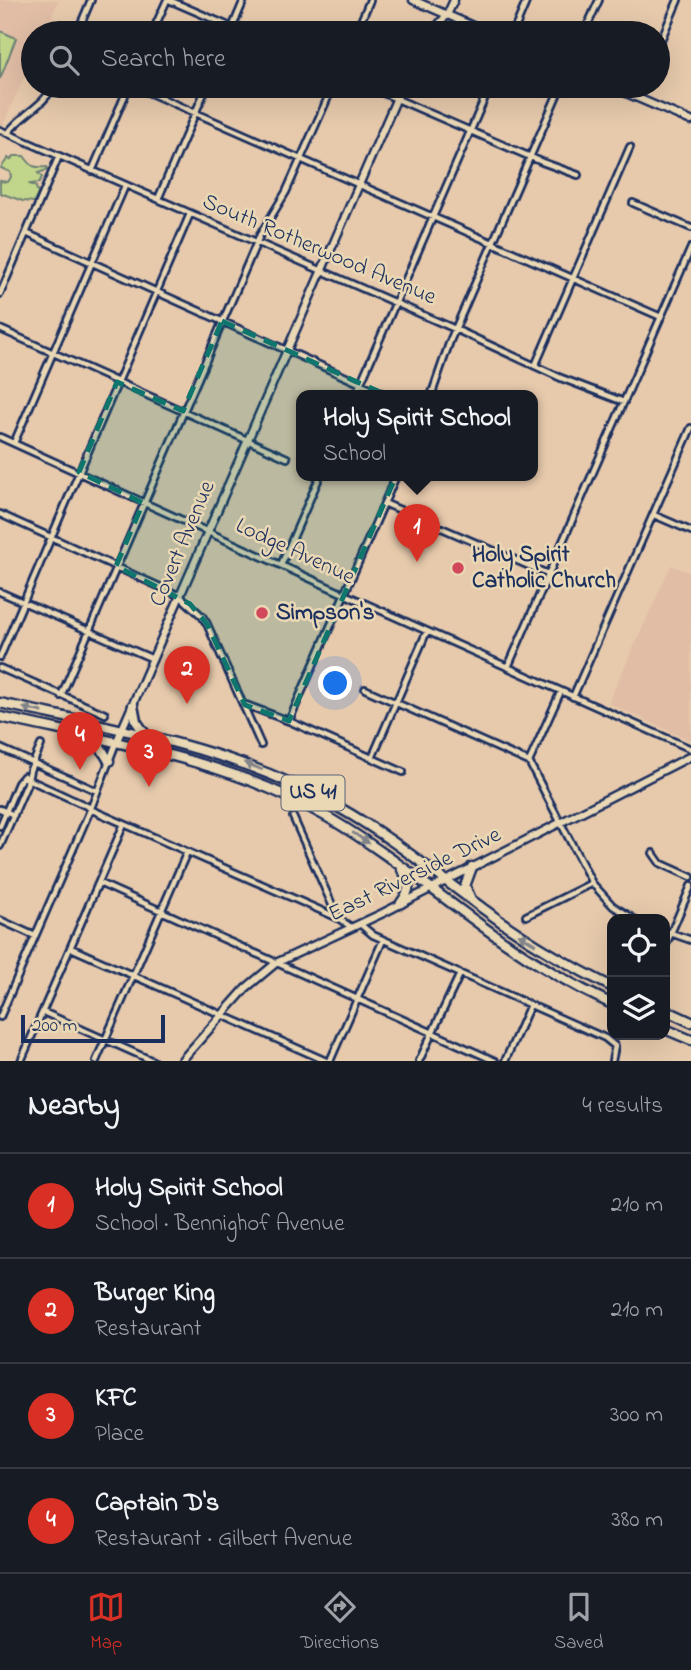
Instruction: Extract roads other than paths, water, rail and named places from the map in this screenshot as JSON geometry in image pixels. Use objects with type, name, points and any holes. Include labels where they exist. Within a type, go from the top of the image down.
[{"type":"highway","name":"US 41","points":[[0,703],[145,734],[237,760],[303,788],[361,821],[485,911],[556,957],[607,984]]},
{"type":"highway","points":[[133,705],[136,721],[145,734]]},
{"type":"highway","name":"US 41","points":[[0,717],[204,764],[268,787],[327,817],[390,858],[527,957],[607,1001]]},
{"type":"highway","points":[[95,738],[109,761]]},
{"type":"highway","points":[[390,858],[408,879],[408,892],[401,903]]},
{"type":"highway","points":[[472,867],[465,889],[485,911]]},
{"type":"highway","points":[[670,1012],[691,1022]]},
{"type":"highway","points":[[670,1031],[691,1040]]},
{"type":"street","points":[[82,21],[91,0]]},
{"type":"street","points":[[158,21],[168,0],[211,21]]},
{"type":"street","points":[[235,21],[244,0]]},
{"type":"street","points":[[361,21],[370,0]]},
{"type":"street","points":[[412,0],[461,21]]},
{"type":"street","points":[[442,21],[454,0]]},
{"type":"street","points":[[518,21],[527,0]]},
{"type":"street","points":[[589,21],[598,0]]},
{"type":"street","points":[[669,21],[678,0]]},
{"type":"street","points":[[2,132],[45,98]]},
{"type":"street","points":[[92,172],[126,98]]},
{"type":"street","points":[[160,98],[661,317]]},
{"type":"street","points":[[158,199],[202,98]]},
{"type":"street","points":[[61,695],[257,242],[283,199],[328,98]]},
{"type":"street","points":[[358,390],[485,98]]},
{"type":"street","points":[[433,390],[455,329],[556,98]]},
{"type":"street","points":[[638,98],[691,121]]},
{"type":"street","points":[[396,99],[578,175]]},
{"type":"street","name":"Covert Avenue","points":[[0,1017],[207,531],[396,99]]},
{"type":"street","name":"South Rotherwood Avenue","points":[[2,132],[395,302],[591,391],[624,402]]},
{"type":"street","points":[[535,366],[630,147]]},
{"type":"street","points":[[0,294],[59,156]]},
{"type":"street","points":[[14,443],[125,186]]},
{"type":"street","points":[[633,203],[691,229]]},
{"type":"street","points":[[0,657],[190,214]]},
{"type":"street","points":[[26,233],[374,390]]},
{"type":"street","points":[[508,667],[691,248]]},
{"type":"street","points":[[0,329],[287,458]]},
{"type":"street","points":[[573,697],[691,428]]},
{"type":"street","name":"Lodge Avenue","points":[[0,436],[691,749]]},
{"type":"street","points":[[281,565],[318,481]]},
{"type":"street","points":[[289,721],[394,481]]},
{"type":"street","points":[[384,503],[550,575]]},
{"type":"street","points":[[0,514],[180,596],[195,608],[207,624],[261,745]]},
{"type":"street","points":[[654,515],[691,531]]},
{"type":"street","points":[[0,592],[153,659]]},
{"type":"street","points":[[372,758],[427,631]]},
{"type":"street","points":[[0,668],[105,714]]},
{"type":"street","points":[[365,689],[529,762],[592,883],[613,906],[626,914]]},
{"type":"street","points":[[529,762],[561,691]]},
{"type":"street","points":[[245,705],[289,721],[403,772]]},
{"type":"street","points":[[0,825],[1,818],[26,778],[41,745]]},
{"type":"street","points":[[0,748],[97,791]]},
{"type":"street","name":"East Riverside Drive","points":[[181,1061],[221,1014],[276,962],[401,903],[691,756]]},
{"type":"street","points":[[26,778],[338,918],[351,927]]},
{"type":"street","points":[[0,846],[26,778]]},
{"type":"street","points":[[0,808],[13,815]]},
{"type":"street","points":[[293,817],[338,918]]},
{"type":"street","points":[[1,818],[10,822]]},
{"type":"street","points":[[22,1061],[124,824]]},
{"type":"street","points":[[96,1061],[187,852]]},
{"type":"street","points":[[653,853],[660,863],[691,877]]},
{"type":"street","points":[[99,883],[495,1061]]},
{"type":"street","points":[[526,916],[592,883]]},
{"type":"street","points":[[670,928],[691,886]]},
{"type":"street","points":[[0,920],[35,936]]},
{"type":"street","points":[[359,923],[368,932],[383,940],[611,1041],[615,1046],[613,1059]]},
{"type":"street","points":[[670,933],[691,940]]},
{"type":"street","points":[[71,948],[328,1061],[383,940]]},
{"type":"street","points":[[419,1061],[460,974]]},
{"type":"street","points":[[505,1061],[530,1005]]},
{"type":"street","points":[[43,1012],[153,1061]]},
{"type":"place","name":"Holy Spirit School","points":[[417,562]]},
{"type":"place","name":"Holy Spirit Catholic Church","points":[[458,568]]},
{"type":"place","name":"Simpson's","points":[[262,613]]},
{"type":"place","name":"Burger King","points":[[187,704]]},
{"type":"place","name":"Captain D's","points":[[80,770]]},
{"type":"place","name":"KFC","points":[[149,787]]}]
